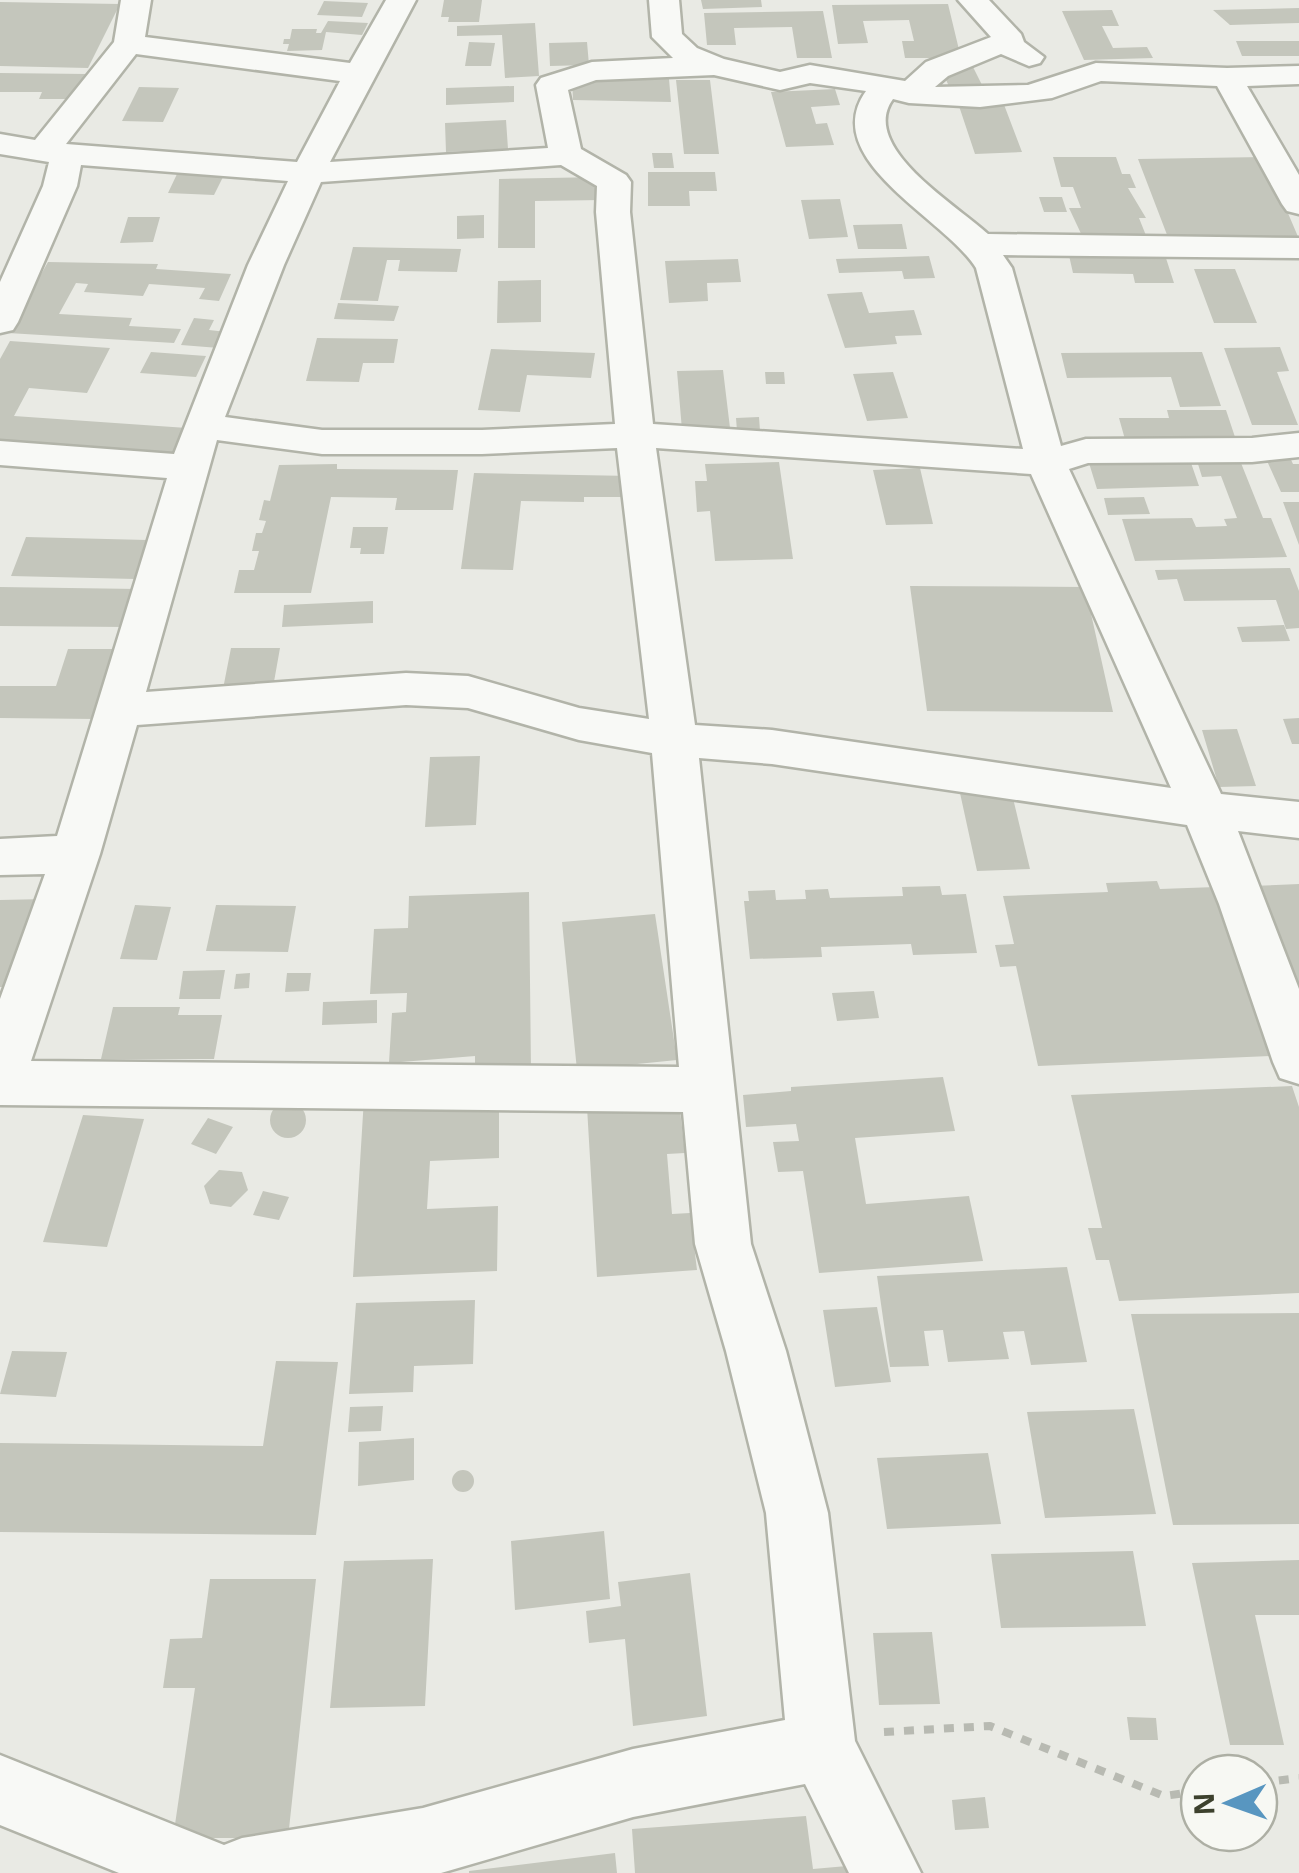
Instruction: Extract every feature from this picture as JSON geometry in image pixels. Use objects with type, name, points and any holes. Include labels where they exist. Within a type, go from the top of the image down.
[{"type":"street","points":[[0,322],[60,186],[59,155],[50,143],[129,43],[136,0]]},
{"type":"street","points":[[0,1073],[76,854],[202,426],[266,266],[309,173],[402,0]]},
{"type":"street","points":[[664,0],[667,37],[686,54],[714,66],[780,81],[810,74],[954,99],[1003,96],[1077,82],[1096,72],[1228,77],[1299,75]]},
{"type":"street","points":[[973,0],[1010,40]]},
{"type":"street","points":[[1010,40],[1006,45],[1077,82]]},
{"type":"street","points":[[1010,40],[898,89],[870,110],[868,128],[876,150],[907,183],[978,244],[994,268],[1046,463],[1205,810],[1244,904],[1299,1062]]},
{"type":"street","points":[[129,43],[210,60],[292,64],[360,74]]},
{"type":"street","points":[[566,154],[552,85],[592,71],[714,66]]},
{"type":"street","points":[[1228,77],[1299,204]]},
{"type":"street","points":[[0,144],[59,155],[309,173],[364,173],[421,164],[540,160],[566,154],[614,182],[613,212],[635,435],[674,740],[723,1244],[756,1351],[797,1513],[822,1747],[886,1873]]},
{"type":"street","points":[[978,244],[1299,248]]},
{"type":"street","points":[[202,426],[322,442],[482,442],[635,435],[1046,463],[1086,451],[1252,450],[1299,445]]},
{"type":"street","points":[[0,452],[191,468]]},
{"type":"street","points":[[119,710],[390,690],[468,692],[579,724],[674,740],[772,746],[1205,810],[1299,820]]},
{"type":"street","points":[[0,857],[76,854]]},
{"type":"street","points":[[0,1082],[707,1090]]},
{"type":"street","points":[[242,1873],[423,1843],[633,1783],[822,1747]]},
{"type":"street","points":[[0,1790],[206,1873]]},
{"type":"path","points":[[822,1747],[882,1733],[990,1726],[1164,1796],[1179,1794]]},
{"type":"building","points":[[444,0],[482,0],[479,22],[448,22],[449,17],[441,17]]},
{"type":"building","points":[[701,0],[761,0],[762,7],[703,9]]},
{"type":"building","points":[[324,1],[368,3],[362,17],[317,15]]},
{"type":"building","points":[[0,2],[120,4],[88,68],[0,66]]},
{"type":"building","points":[[948,4],[961,58],[905,58],[902,41],[914,41],[909,20],[863,21],[868,43],[838,44],[832,5]]},
{"type":"building","points":[[1299,8],[1299,23],[1230,25],[1213,10]]},
{"type":"building","points":[[1112,10],[1119,26],[1102,26],[1113,48],[1147,47],[1153,58],[1084,60],[1062,11]]},
{"type":"building","points":[[823,11],[832,58],[797,58],[792,27],[734,28],[736,45],[707,45],[704,13]]},
{"type":"building","points":[[328,21],[368,23],[362,35],[326,32],[322,50],[287,51],[289,44],[283,44],[284,39],[290,39],[292,29],[317,29],[316,33],[321,33]]},
{"type":"building","points":[[535,23],[539,76],[505,78],[502,35],[457,36],[457,26]]},
{"type":"building","points":[[1236,41],[1299,41],[1299,56],[1242,56]]},
{"type":"building","points":[[469,42],[495,43],[491,66],[465,66]]},
{"type":"building","points":[[587,42],[589,65],[550,66],[549,43]]},
{"type":"building","points":[[973,67],[986,93],[953,95],[941,69]]},
{"type":"building","points":[[0,73],[87,74],[76,99],[39,99],[42,92],[0,92]]},
{"type":"building","points":[[669,79],[671,102],[573,100],[572,80]]},
{"type":"building","points":[[676,80],[710,80],[719,154],[684,154]]},
{"type":"building","points":[[514,86],[514,102],[446,105],[446,88]]},
{"type":"building","points":[[139,87],[179,88],[163,122],[122,121]]},
{"type":"building","points":[[835,89],[840,105],[811,107],[816,124],[827,123],[834,145],[786,147],[771,92]]},
{"type":"building","points":[[1003,102],[1022,152],[975,154],[958,103]]},
{"type":"building","points":[[506,120],[508,149],[446,152],[445,123]]},
{"type":"building","points":[[652,153],[672,153],[674,168],[654,168]]},
{"type":"building","points":[[1053,157],[1116,157],[1122,174],[1130,174],[1136,188],[1128,188],[1146,218],[1139,218],[1147,238],[1084,240],[1069,208],[1081,208],[1073,187],[1061,187]]},
{"type":"building","points":[[1264,157],[1299,239],[1169,240],[1138,159]]},
{"type":"building","points":[[648,172],[715,172],[717,191],[689,191],[690,206],[648,206]]},
{"type":"building","points":[[177,174],[223,177],[214,195],[168,193]]},
{"type":"building","points":[[601,177],[603,200],[535,201],[535,248],[498,248],[499,179]]},
{"type":"building","points":[[1039,197],[1062,197],[1067,212],[1044,212]]},
{"type":"building","points":[[840,199],[848,237],[809,239],[801,200]]},
{"type":"building","points":[[484,215],[484,238],[457,239],[457,216]]},
{"type":"building","points":[[128,217],[160,217],[153,242],[120,243]]},
{"type":"building","points":[[902,224],[907,249],[858,249],[853,225]]},
{"type":"building","points":[[353,247],[461,249],[457,272],[398,271],[400,260],[387,260],[378,301],[340,300]]},
{"type":"building","points":[[1068,251],[1164,252],[1174,283],[1135,283],[1133,274],[1073,273]]},
{"type":"building","points":[[929,256],[935,278],[904,279],[902,271],[839,273],[836,259]]},
{"type":"building","points":[[738,259],[741,282],[707,283],[708,301],[669,303],[665,261]]},
{"type":"building","points":[[48,262],[158,264],[156,269],[231,274],[219,301],[199,299],[205,288],[149,284],[143,296],[84,292],[88,284],[76,283],[59,314],[132,318],[129,326],[181,329],[174,343],[8,333]]},
{"type":"building","points":[[1194,269],[1235,269],[1257,323],[1214,323]]},
{"type":"building","points":[[541,280],[541,322],[497,323],[498,281]]},
{"type":"building","points":[[862,292],[869,313],[914,310],[922,335],[895,336],[897,344],[845,348],[827,294]]},
{"type":"building","points":[[338,303],[399,306],[394,321],[334,319]]},
{"type":"building","points":[[194,318],[214,320],[209,330],[227,332],[219,348],[181,345]]},
{"type":"building","points":[[317,338],[398,339],[394,363],[363,363],[359,382],[306,381]]},
{"type":"building","points":[[10,341],[110,348],[87,393],[29,388],[14,416],[187,428],[174,457],[0,444],[0,359]]},
{"type":"building","points":[[1280,347],[1289,371],[1277,372],[1298,425],[1252,425],[1224,348]]},
{"type":"building","points":[[491,349],[595,353],[591,378],[527,375],[520,412],[478,410]]},
{"type":"building","points":[[151,352],[206,356],[196,377],[140,373]]},
{"type":"building","points":[[1202,352],[1221,406],[1180,407],[1171,377],[1067,378],[1061,353]]},
{"type":"building","points":[[723,370],[730,428],[682,430],[677,371]]},
{"type":"building","points":[[765,372],[784,372],[785,384],[766,384]]},
{"type":"building","points":[[893,372],[908,418],[867,421],[853,374]]},
{"type":"building","points":[[1167,410],[1226,410],[1237,443],[1126,443],[1119,418],[1169,418]]},
{"type":"building","points":[[759,417],[760,431],[737,431],[736,418]]},
{"type":"building","points":[[1287,451],[1293,464],[1299,464],[1299,492],[1281,492],[1263,452]]},
{"type":"building","points":[[1190,460],[1199,486],[1097,489],[1089,463]]},
{"type":"building","points":[[779,462],[793,559],[715,561],[710,511],[697,512],[695,481],[707,481],[705,464]]},
{"type":"building","points":[[1241,463],[1263,518],[1271,518],[1287,557],[1135,561],[1122,519],[1192,518],[1196,527],[1227,526],[1224,519],[1237,518],[1221,476],[1202,477],[1198,464]]},
{"type":"building","points":[[337,464],[337,469],[458,470],[453,510],[395,510],[397,498],[331,497],[311,593],[234,593],[239,570],[254,570],[259,551],[252,551],[256,533],[262,533],[266,521],[259,520],[264,500],[270,501],[279,465]]},
{"type":"building","points":[[920,468],[933,524],[886,525],[873,470]]},
{"type":"building","points":[[474,473],[632,476],[631,497],[584,497],[584,502],[521,501],[513,570],[461,569]]},
{"type":"building","points":[[1144,497],[1150,514],[1108,515],[1104,498]]},
{"type":"building","points":[[1283,502],[1299,502],[1299,545]]},
{"type":"building","points":[[353,527],[388,527],[384,554],[360,554],[361,548],[350,548]]},
{"type":"building","points":[[26,537],[147,540],[135,579],[11,576]]},
{"type":"building","points":[[1290,568],[1299,591],[1299,628],[1286,629],[1276,600],[1184,601],[1177,579],[1158,580],[1155,570]]},
{"type":"building","points":[[910,586],[1085,587],[1113,712],[927,711]]},
{"type":"building","points":[[0,587],[138,589],[127,627],[0,626]]},
{"type":"building","points":[[373,601],[373,623],[282,627],[284,605]]},
{"type":"building","points":[[1284,625],[1290,641],[1242,642],[1237,627]]},
{"type":"building","points":[[231,648],[280,648],[272,693],[222,694]]},
{"type":"building","points":[[68,649],[115,649],[96,719],[0,718],[0,686],[56,686]]},
{"type":"building","points":[[1299,718],[1299,744],[1292,744],[1283,719]]},
{"type":"building","points":[[1237,729],[1256,786],[1219,787],[1202,730]]},
{"type":"building","points":[[480,756],[476,825],[425,827],[430,757]]},
{"type":"building","points":[[1011,790],[1030,869],[977,871],[960,793]]},
{"type":"building","points":[[1157,881],[1160,889],[1216,887],[1270,1056],[1038,1066],[1016,966],[1000,967],[995,945],[1014,944],[1003,896],[1108,892],[1106,883]]},
{"type":"building","points":[[1299,884],[1299,1029],[1251,886]]},
{"type":"building","points":[[940,886],[942,895],[966,894],[977,953],[913,955],[911,944],[821,947],[822,957],[750,959],[744,901],[749,901],[748,891],[775,890],[776,900],[806,899],[805,890],[828,889],[830,898],[903,896],[902,887]]},
{"type":"building","points":[[529,892],[531,1071],[475,1073],[475,1056],[389,1063],[392,1013],[406,1012],[407,993],[370,994],[374,929],[408,928],[409,896]]},
{"type":"building","points":[[46,899],[24,987],[0,987],[0,900]]},
{"type":"building","points":[[135,905],[171,907],[157,960],[120,959]]},
{"type":"building","points":[[216,905],[296,906],[288,952],[206,951]]},
{"type":"building","points":[[655,914],[677,1060],[577,1070],[562,922]]},
{"type":"building","points":[[225,970],[220,999],[179,999],[183,971]]},
{"type":"building","points":[[250,973],[249,988],[234,989],[236,974]]},
{"type":"building","points":[[287,973],[311,973],[309,991],[285,992]]},
{"type":"building","points":[[874,991],[879,1018],[837,1021],[832,993]]},
{"type":"building","points":[[377,1000],[377,1023],[322,1025],[323,1002]]},
{"type":"building","points":[[113,1007],[180,1007],[178,1015],[222,1015],[214,1059],[101,1059]]},
{"type":"building","points":[[943,1077],[955,1131],[855,1138],[866,1204],[969,1196],[983,1261],[819,1273],[803,1171],[778,1172],[773,1142],[799,1141],[796,1124],[746,1127],[743,1095],[791,1091],[791,1087]]},
{"type":"building","points":[[1292,1086],[1299,1107],[1299,1293],[1119,1301],[1109,1260],[1096,1260],[1088,1228],[1102,1228],[1071,1095]]},
{"type":"building","points":[[499,1093],[499,1158],[430,1161],[427,1209],[498,1206],[497,1271],[353,1277],[364,1098]]},
{"type":"building","points":[[288,1102],[301,1107],[306,1120],[301,1133],[288,1138],[275,1133],[270,1120],[275,1107]]},
{"type":"building","points":[[679,1102],[685,1153],[667,1154],[672,1214],[690,1213],[697,1270],[597,1277],[587,1107]]},
{"type":"building","points":[[83,1115],[144,1119],[107,1247],[43,1242]]},
{"type":"building","points":[[208,1118],[233,1127],[216,1154],[191,1144]]},
{"type":"building","points":[[219,1170],[242,1172],[248,1190],[231,1207],[210,1204],[204,1186]]},
{"type":"building","points":[[263,1191],[289,1197],[279,1220],[253,1215]]},
{"type":"building","points":[[1067,1267],[1087,1362],[1031,1365],[1024,1331],[1003,1332],[1009,1359],[948,1362],[943,1330],[924,1331],[929,1366],[890,1367],[877,1276]]},
{"type":"building","points":[[475,1300],[473,1364],[414,1366],[413,1392],[349,1394],[356,1303]]},
{"type":"building","points":[[877,1307],[891,1382],[835,1387],[823,1310]]},
{"type":"building","points":[[1299,1313],[1299,1524],[1173,1525],[1131,1314]]},
{"type":"building","points":[[12,1351],[67,1352],[56,1397],[0,1394]]},
{"type":"building","points":[[276,1361],[338,1362],[316,1535],[0,1532],[0,1443],[263,1446]]},
{"type":"building","points":[[383,1406],[381,1431],[348,1432],[350,1407]]},
{"type":"building","points":[[1134,1409],[1156,1514],[1045,1518],[1027,1412]]},
{"type":"building","points":[[414,1438],[414,1480],[358,1486],[359,1442]]},
{"type":"building","points":[[988,1453],[1001,1524],[887,1529],[877,1458]]},
{"type":"building","points":[[463,1470],[471,1473],[471,1489],[463,1492],[455,1489],[452,1481],[455,1473]]},
{"type":"building","points":[[604,1531],[610,1599],[515,1610],[511,1541]]},
{"type":"building","points":[[1133,1551],[1146,1626],[1001,1628],[991,1554]]},
{"type":"building","points":[[433,1559],[425,1706],[330,1708],[344,1561]]},
{"type":"building","points":[[1299,1560],[1299,1615],[1255,1615],[1284,1745],[1230,1745],[1192,1563]]},
{"type":"building","points":[[690,1573],[707,1716],[633,1726],[625,1639],[589,1643],[586,1611],[621,1606],[618,1582]]},
{"type":"building","points":[[210,1579],[316,1579],[288,1838],[173,1838],[195,1688],[163,1688],[170,1639],[202,1638]]},
{"type":"building","points":[[932,1632],[940,1704],[879,1705],[873,1633]]},
{"type":"building","points":[[1127,1717],[1156,1718],[1158,1740],[1130,1740]]},
{"type":"building","points":[[985,1797],[989,1828],[955,1830],[952,1800]]},
{"type":"building","points":[[806,1816],[813,1869],[847,1866],[848,1873],[635,1873],[632,1829]]},
{"type":"building","points":[[615,1853],[617,1873],[469,1873],[469,1871]]}]
